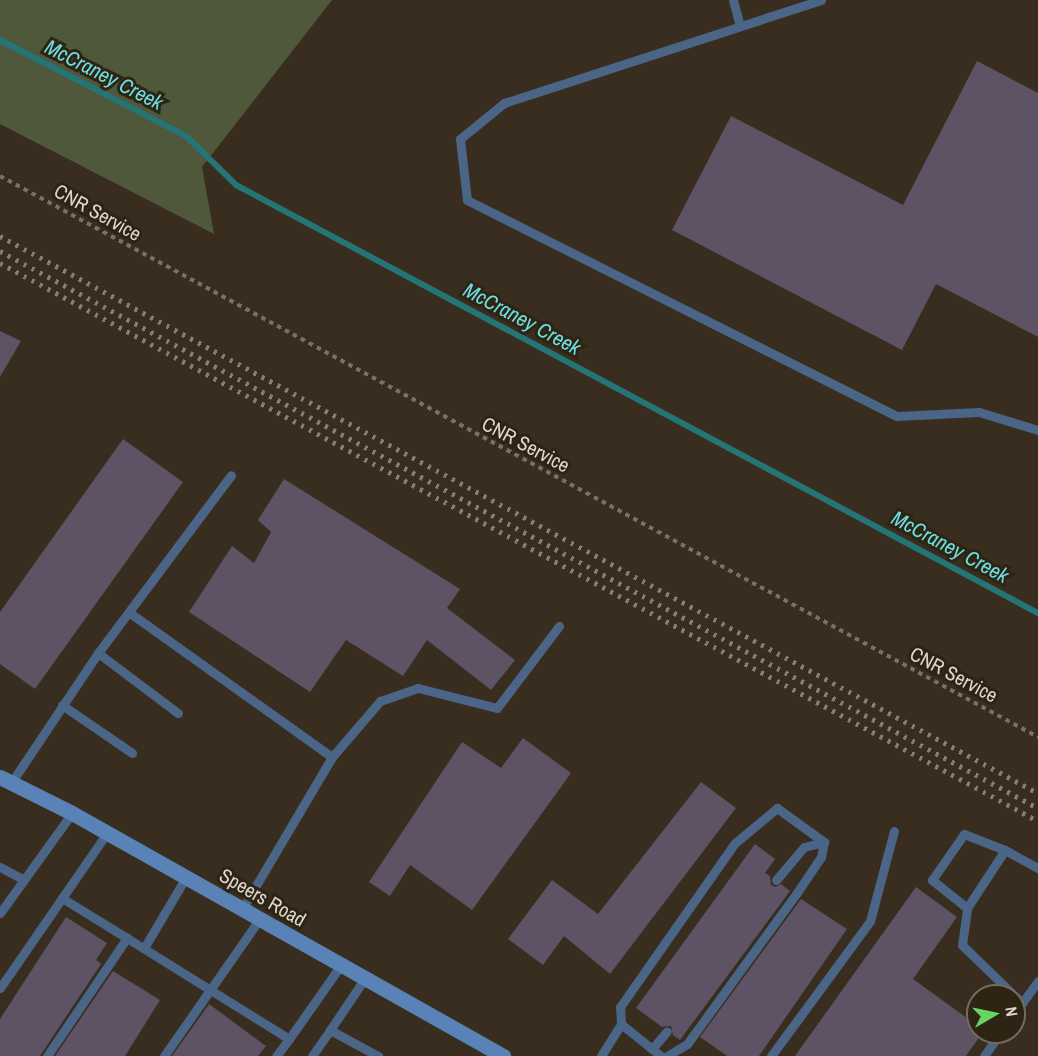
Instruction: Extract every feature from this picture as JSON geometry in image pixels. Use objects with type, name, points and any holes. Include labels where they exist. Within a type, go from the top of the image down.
[{"type":"main road","name":"Speers Road","points":[[6,780],[72,813],[503,1056]]},
{"type":"lane","points":[[733,0],[740,26]]},
{"type":"lane","points":[[821,0],[504,103],[460,139],[467,200],[897,416],[979,412],[1038,430]]},
{"type":"lane","points":[[6,780],[231,475]]},
{"type":"lane","points":[[130,613],[332,757]]},
{"type":"lane","points":[[242,909],[332,757],[380,701],[418,688],[498,708],[560,626]]},
{"type":"lane","points":[[98,653],[178,713]]},
{"type":"lane","points":[[62,705],[132,753]]},
{"type":"lane","points":[[601,1056],[621,1024],[620,1007],[735,843],[777,808],[824,842]]},
{"type":"lane","points":[[0,913],[72,813]]},
{"type":"lane","points":[[771,1056],[870,921],[894,831]]},
{"type":"lane","points":[[0,988],[107,833]]},
{"type":"lane","points":[[967,908],[932,880],[964,834],[1005,850],[1038,868]]},
{"type":"lane","points":[[776,880],[804,847],[824,842]]},
{"type":"lane","points":[[667,1056],[687,1044],[821,857],[824,842]]},
{"type":"lane","points":[[1002,984],[962,945],[967,908],[1005,850]]},
{"type":"lane","points":[[0,867],[24,880]]},
{"type":"lane","points":[[144,948],[186,878]]},
{"type":"lane","points":[[62,898],[289,1039]]},
{"type":"lane","points":[[164,1056],[259,920]]},
{"type":"lane","points":[[48,1056],[127,938]]},
{"type":"lane","points":[[276,1056],[341,965]]},
{"type":"lane","points":[[312,1056],[365,978]]},
{"type":"lane","points":[[1026,998],[1038,981]]},
{"type":"lane","points":[[621,1024],[661,1056]]},
{"type":"lane","points":[[330,1030],[378,1056]]},
{"type":"lane","points":[[652,1049],[667,1030]]},
{"type":"path","name":"CNR Service","points":[[0,176],[1038,737]]},
{"type":"green space","points":[[0,0],[332,0],[202,167],[214,234],[0,124]]},
{"type":"building","points":[[977,61],[1038,93],[1038,337],[936,284],[902,350],[672,230],[731,116],[903,205]]},
{"type":"building","points":[[0,331],[21,341],[0,377]]},
{"type":"building","points":[[123,439],[183,482],[35,689],[0,664],[0,612]]},
{"type":"building","points":[[284,479],[460,589],[447,608],[515,660],[491,690],[427,640],[403,676],[346,640],[310,692],[189,612],[232,546],[254,563],[271,532],[258,520]]},
{"type":"building","points":[[523,738],[571,773],[472,910],[410,865],[390,896],[369,882],[462,742],[501,768]]},
{"type":"building","points":[[701,782],[736,808],[610,974],[564,936],[543,965],[508,939],[552,880],[598,914]]},
{"type":"building","points":[[755,844],[775,859],[765,873],[770,876],[771,885],[775,887],[781,884],[790,891],[680,1040],[673,1035],[671,1026],[662,1027],[636,1008]]},
{"type":"building","points":[[916,887],[957,917],[913,979],[966,1017],[966,1044],[974,1044],[966,1056],[795,1056]]},
{"type":"building","points":[[801,899],[847,929],[759,1056],[727,1056],[700,1037]]},
{"type":"building","points":[[66,917],[107,943],[96,960],[101,964],[40,1056],[0,1056],[0,1019]]},
{"type":"building","points":[[113,971],[160,1000],[125,1056],[55,1056]]},
{"type":"building","points":[[209,1004],[266,1046],[258,1056],[172,1056]]},
{"type":"waterway","name":"McCraney Creek","points":[[0,40],[186,136],[236,185],[1038,613]]},
{"type":"railway","points":[[0,236],[1038,793]]},
{"type":"railway","points":[[0,251],[1038,808]]},
{"type":"railway","points":[[0,263],[1038,821]]}]
